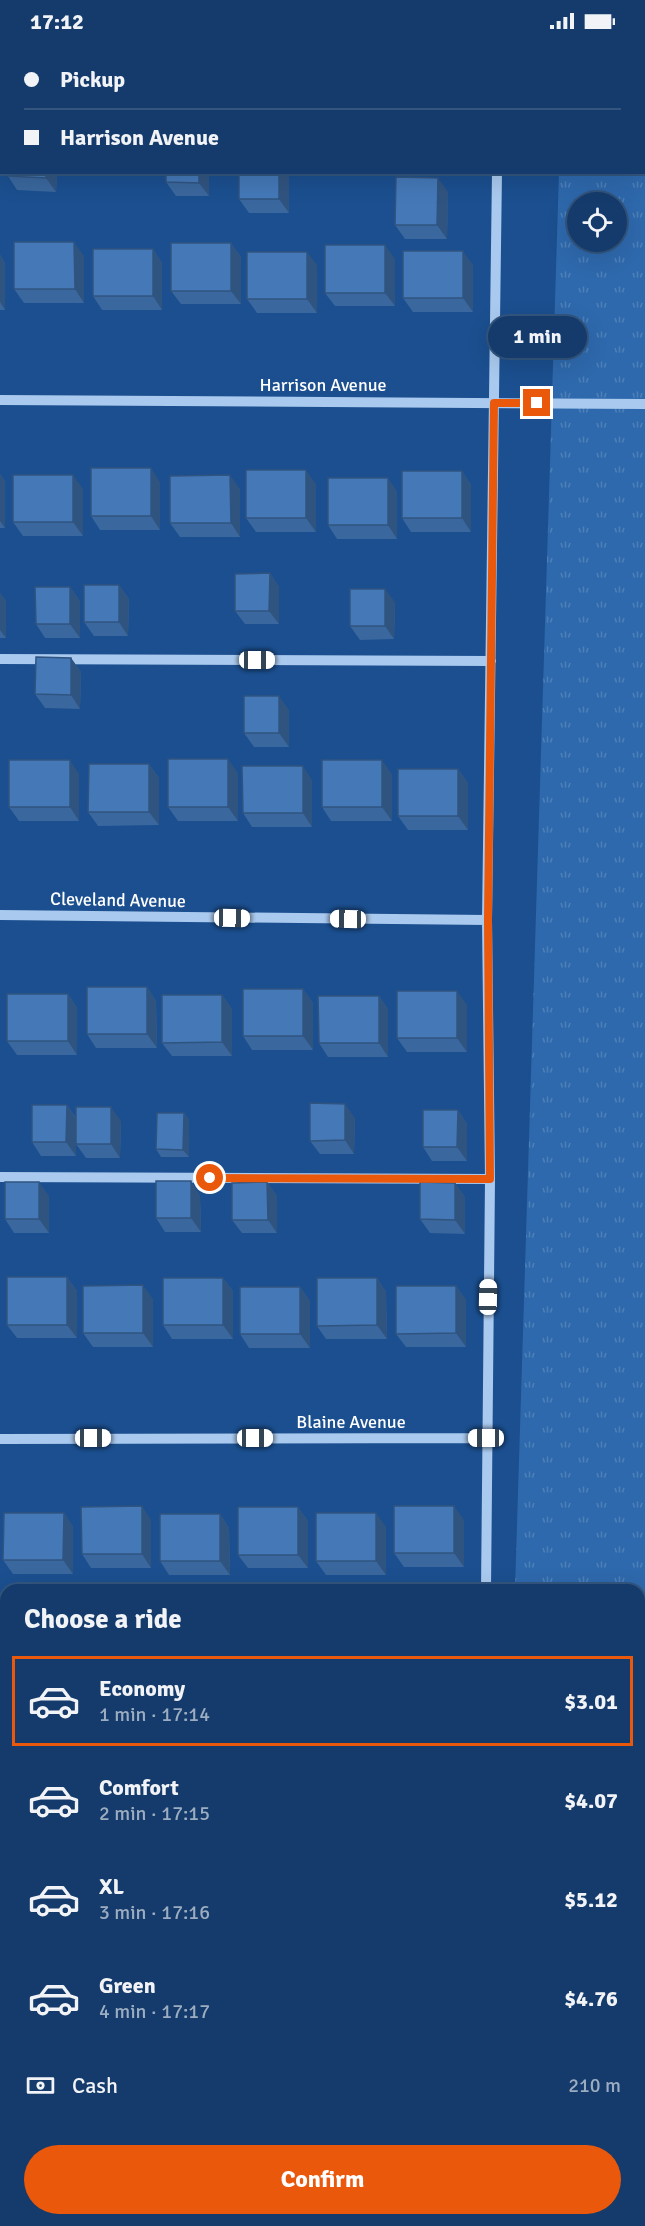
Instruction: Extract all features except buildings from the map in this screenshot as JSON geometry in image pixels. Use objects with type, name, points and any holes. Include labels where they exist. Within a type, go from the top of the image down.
[{"type":"street","points":[[486,1584],[490,1179],[488,920],[497,174]]},
{"type":"street","name":"Harrison Avenue","points":[[0,400],[645,404]]},
{"type":"street","points":[[0,659],[491,661]]},
{"type":"street","name":"Cleveland Avenue","points":[[0,915],[488,920]]},
{"type":"street","points":[[0,1177],[490,1179]]},
{"type":"street","name":"Blaine Avenue","points":[[0,1438],[486,1438]]},
{"type":"green space","points":[[559,174],[645,174],[645,1584],[515,1584]]},
{"type":"route","points":[[210,1178],[490,1179],[488,920],[494,403],[537,403]]}]
